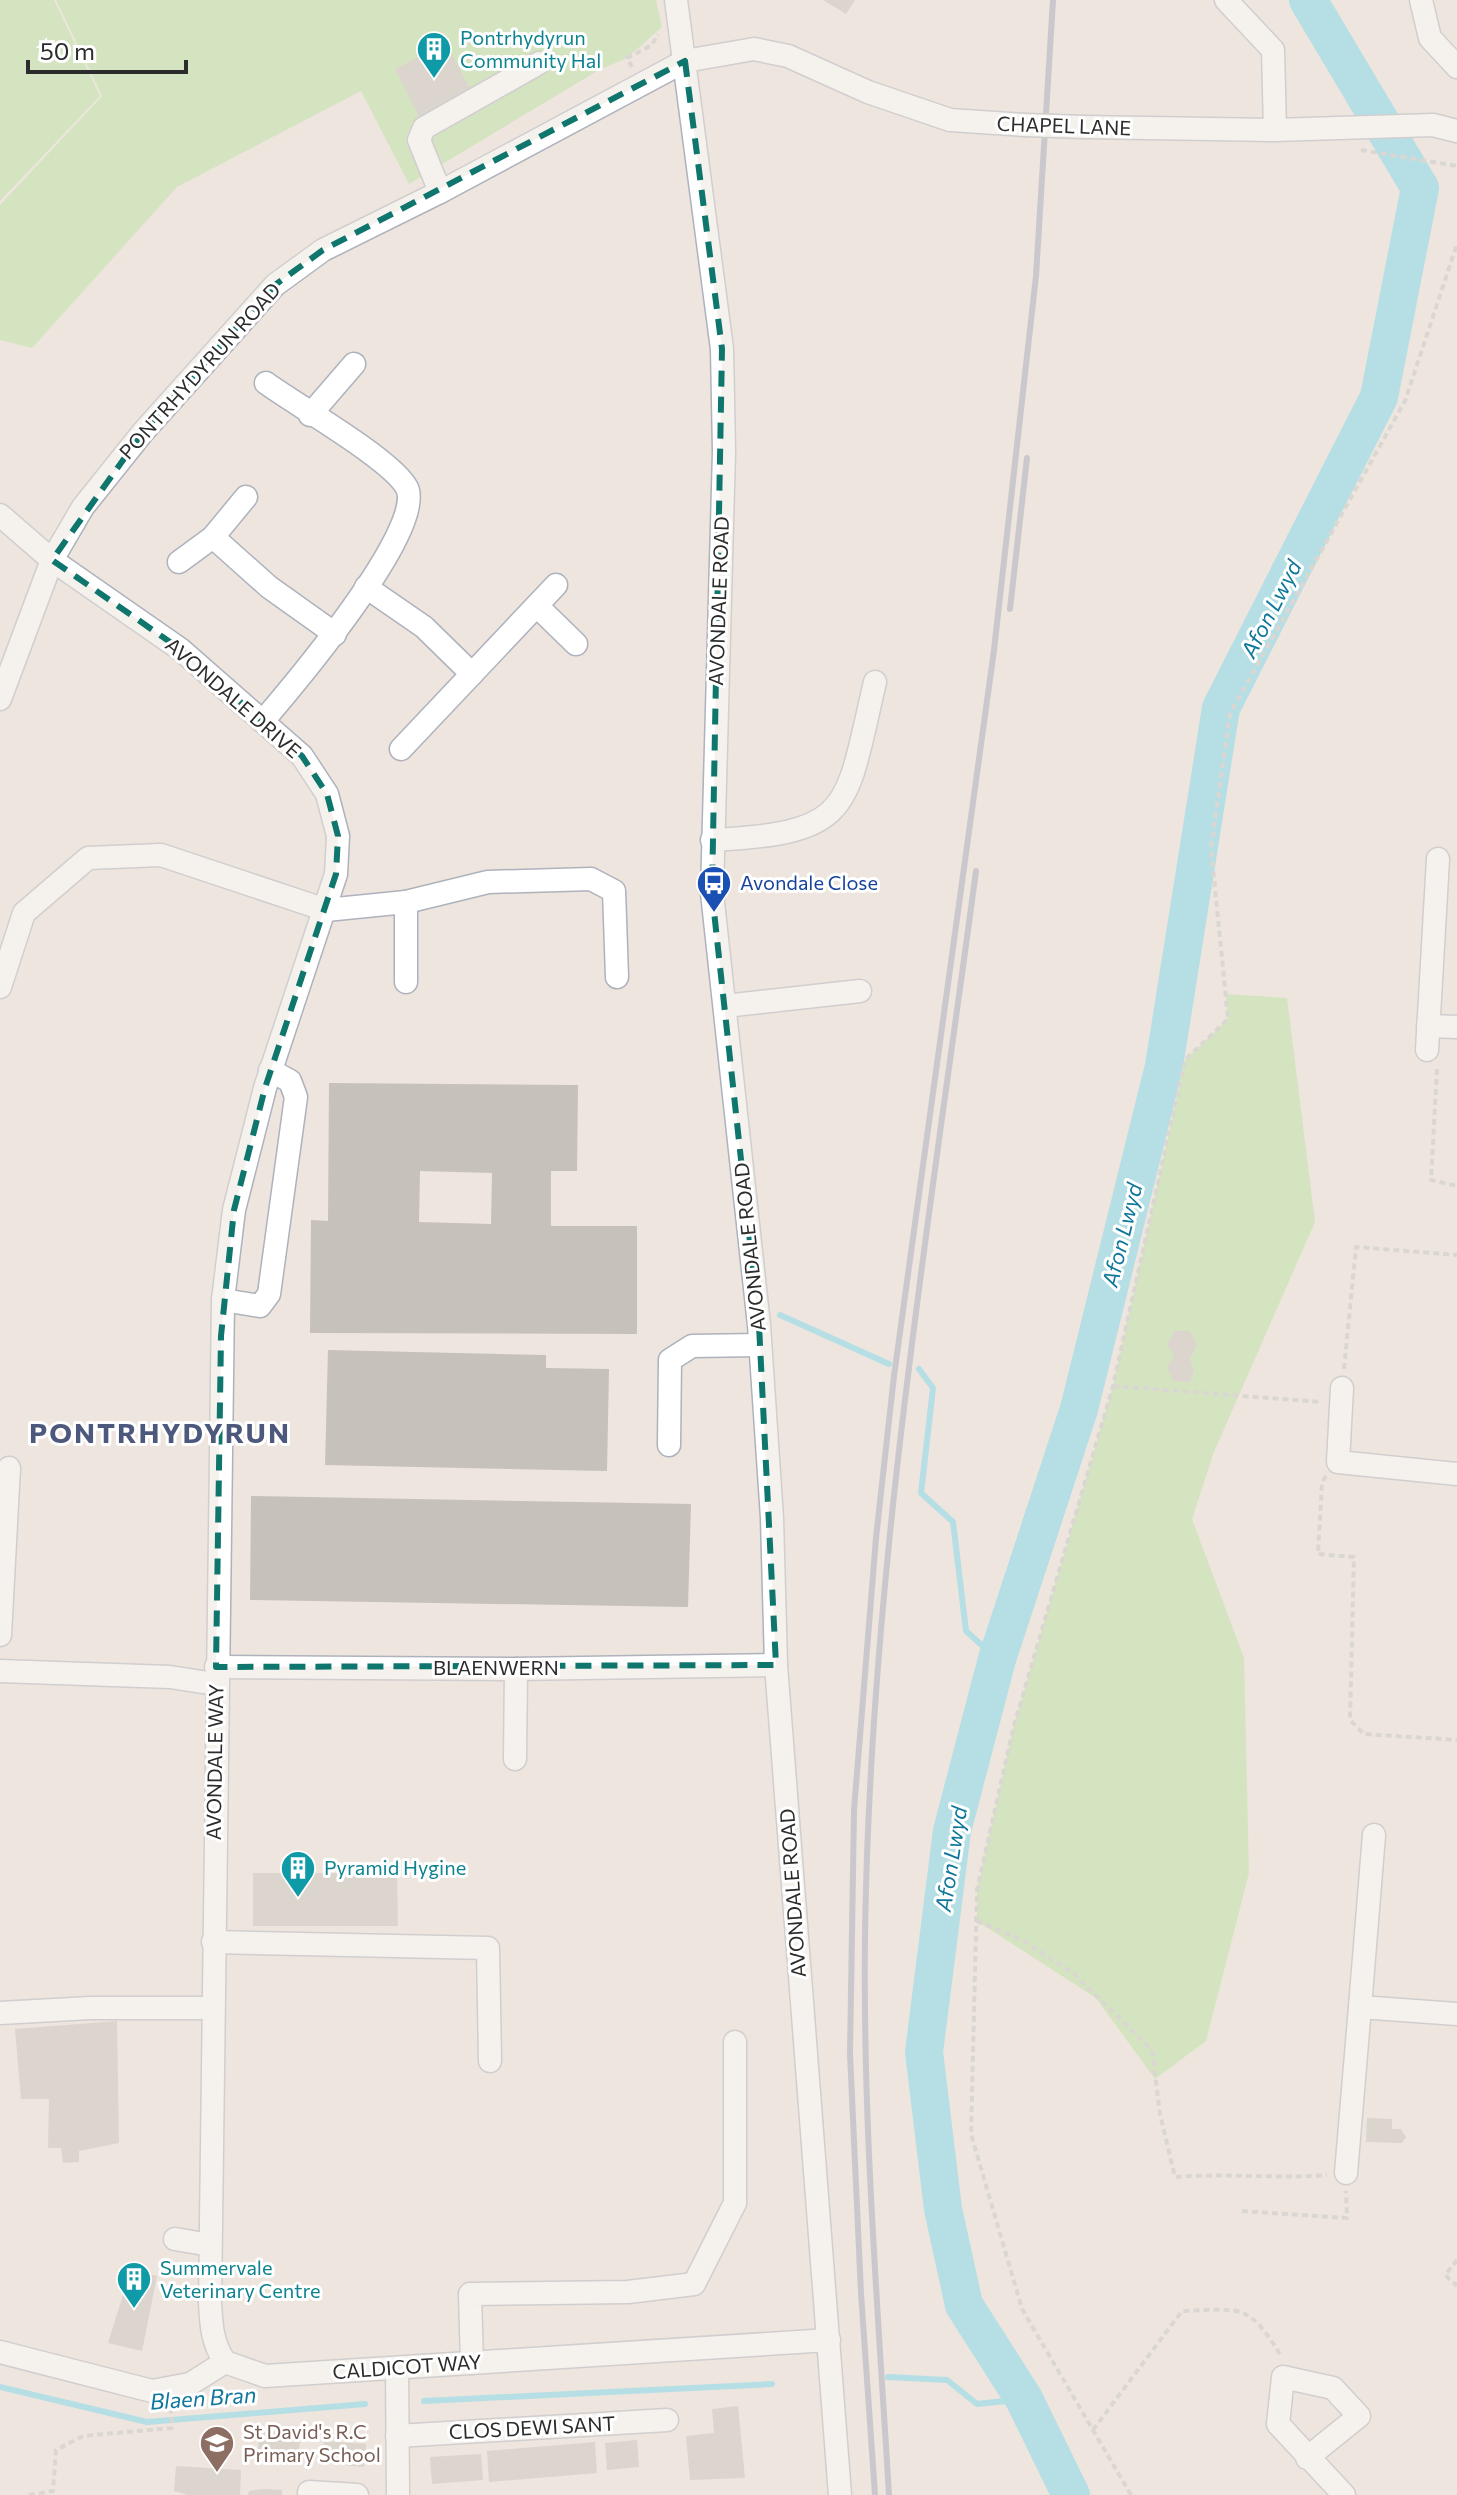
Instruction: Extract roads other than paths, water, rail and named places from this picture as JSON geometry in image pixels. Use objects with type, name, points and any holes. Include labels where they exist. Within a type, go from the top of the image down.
[{"type":"street","name":"AVONDALE ROAD","points":[[676,0],[722,349],[724,394],[712,840],[714,914],[760,1345],[772,1518],[776,1665],[840,2495]]},
{"type":"street","points":[[1226,0],[1273,50],[1275,130]]},
{"type":"street","points":[[1421,0],[1430,38],[1457,67]]},
{"type":"street","name":"CHAPEL LANE","points":[[685,61],[754,49],[788,56],[868,92],[950,120],[1085,127],[1275,130],[1450,128]]},
{"type":"street","name":"PONTRHYDYRUN ROAD","points":[[0,699],[52,560],[83,507],[143,432],[275,285],[323,250],[440,192],[685,61]]},
{"type":"street","points":[[440,192],[419,140],[424,128],[539,63]]},
{"type":"street","points":[[310,415],[354,364]]},
{"type":"street","points":[[263,721],[335,634],[409,514],[407,489],[399,476],[266,383]]},
{"type":"street","points":[[179,562],[213,537],[246,497]]},
{"type":"street","name":"AVONDALE DRIVE","points":[[0,515],[52,560],[180,649],[302,756],[327,794],[338,836],[336,874],[270,1070],[246,1160]]},
{"type":"street","points":[[213,537],[269,587],[335,634]]},
{"type":"street","points":[[401,749],[556,585]]},
{"type":"street","points":[[366,587],[424,627],[472,674]]},
{"type":"street","points":[[537,606],[576,644]]},
{"type":"street","points":[[712,840],[795,833],[816,824],[835,810],[852,780],[875,682]]},
{"type":"street","points":[[0,987],[24,913],[88,858],[161,855],[326,910],[406,902],[488,882],[591,879],[614,891],[617,977]]},
{"type":"street","points":[[1427,1050],[1438,859]]},
{"type":"street","points":[[406,902],[406,982]]},
{"type":"street","points":[[725,1006],[860,991]]},
{"type":"street","points":[[1428,1026],[1457,1027]]},
{"type":"street","points":[[223,1300],[260,1306],[269,1294],[296,1097],[290,1081],[270,1070]]},
{"type":"street","name":"AVONDALE WAY","points":[[225,2362],[217,2350],[211,2327],[216,1675],[223,1300],[234,1210],[246,1160]]},
{"type":"street","points":[[669,1445],[670,1360],[692,1346],[760,1345]]},
{"type":"street","points":[[1342,1396],[1338,1462],[1457,1474]]},
{"type":"street","points":[[0,1635],[9,1468]]},
{"type":"street","name":"BLAENWERN","points":[[0,1671],[170,1677],[776,1665]]},
{"type":"street","points":[[515,1759],[516,1669]]},
{"type":"street","points":[[1346,2173],[1374,1835]]},
{"type":"street","points":[[213,1942],[488,1948],[490,2061]]},
{"type":"street","points":[[1360,2007],[1457,2014]]},
{"type":"street","points":[[0,2013],[90,2008],[213,2008]]},
{"type":"street","points":[[472,2363],[470,2294],[628,2292],[694,2284],[735,2203],[735,2042]]},
{"type":"street","points":[[175,2239],[210,2245]]},
{"type":"street","name":"CALDICOT WAY","points":[[225,2362],[265,2376],[829,2340]]},
{"type":"street","points":[[0,2352],[152,2391],[190,2384],[225,2362]]},
{"type":"street","points":[[397,2368],[398,2495]]},
{"type":"street","points":[[1307,2458],[1359,2416],[1333,2388],[1283,2377],[1278,2424],[1307,2458],[1344,2495]]},
{"type":"street","name":"CLOS DEWI SANT","points":[[397,2436],[667,2420]]},
{"type":"street","points":[[309,2492],[357,2495]]},
{"type":"waterway","name":"Afon Lwyd","points":[[1071,2495],[1024,2399],[964,2305],[943,2209],[924,2052],[952,1831],[997,1659],[1079,1409],[1164,1066],[1221,708],[1379,397],[1420,188],[1308,0]]},
{"type":"waterway","points":[[780,1315],[889,1364]]},
{"type":"waterway","points":[[919,1369],[933,1388],[921,1493],[953,1522],[966,1631],[997,1659]]},
{"type":"waterway","name":"Blaen Bran","points":[[888,2377],[947,2380],[977,2404],[1024,2399]]},
{"type":"waterway","name":"Blaen Bran","points":[[424,2401],[772,2384]]},
{"type":"waterway","name":"Blaen Bran","points":[[0,2387],[147,2422],[365,2404]]},
{"type":"railway","points":[[875,2495],[861,2293],[850,2054],[854,1810],[876,1538],[894,1376],[994,650],[1036,276],[1053,0]]},
{"type":"railway","points":[[1010,609],[1027,458]]},
{"type":"railway","points":[[889,2495],[865,2041],[871,1761],[893,1506],[908,1378],[976,871]]},
{"type":"place","name":"Pontrhydyrun Community Hal","points":[[434,80]]},
{"type":"place","name":"Avondale Close","points":[[714,914]]},
{"type":"place","name":"Pyramid Hygine","points":[[298,1899]]},
{"type":"place","name":"Summervale Veterinary Centre","points":[[134,2310]]},
{"type":"place","name":"St David's R.C Primary School","points":[[217,2474]]},
{"type":"district","name":"PONTRHYDYRUN","points":[[160,1433]]}]
